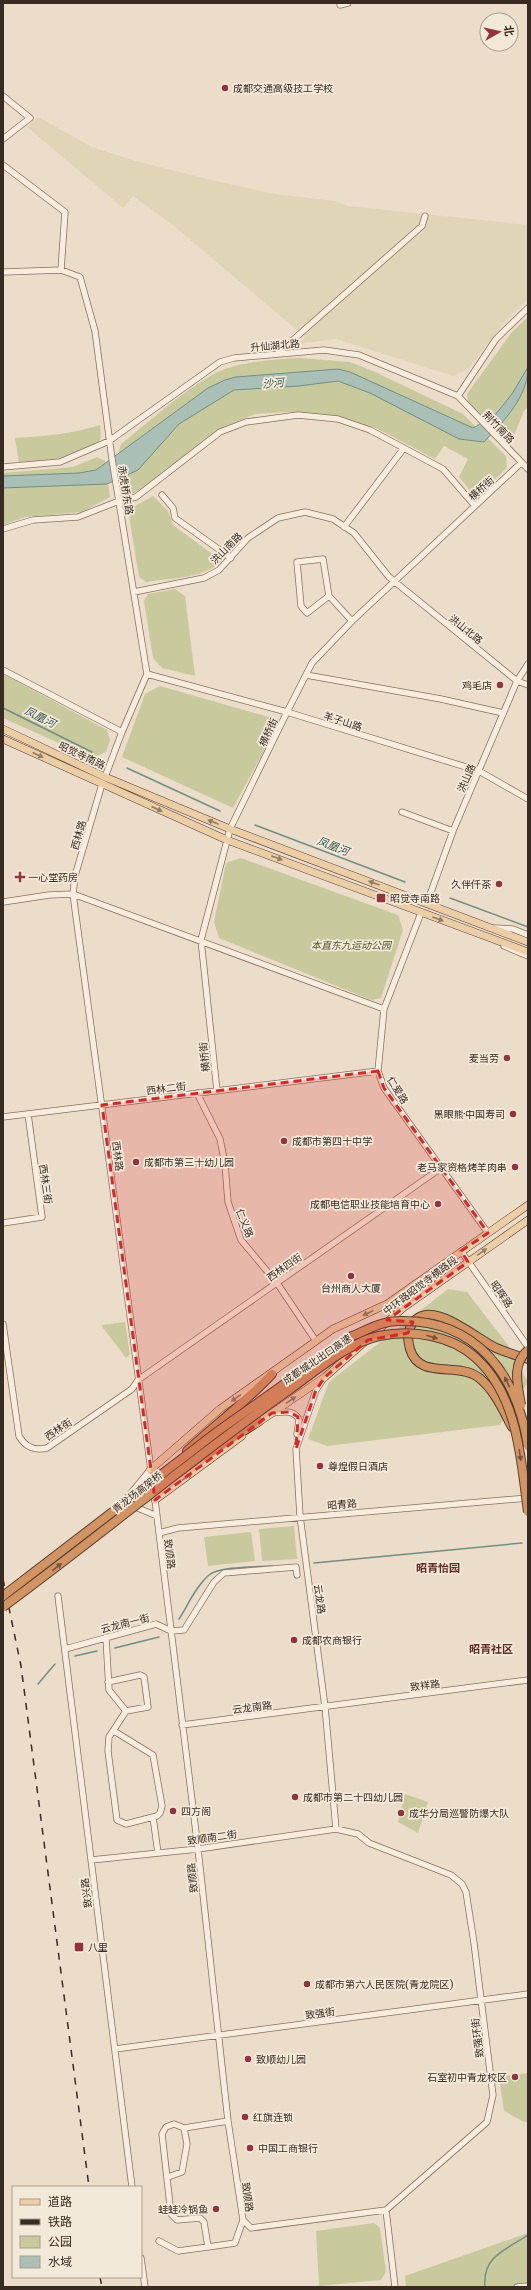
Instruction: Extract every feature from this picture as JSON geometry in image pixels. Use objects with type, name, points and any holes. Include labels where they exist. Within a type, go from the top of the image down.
[{"type":"highway","points":[[516,1434],[490,1389],[478,1377],[464,1370],[424,1366],[418,1362],[411,1351],[408,1335],[411,1324],[416,1318],[432,1315],[442,1317],[497,1348],[528,1359]]},
{"type":"highway","name":"成都城北出口高速","points":[[282,1390],[352,1336],[377,1326],[398,1321],[440,1326],[478,1345],[491,1357],[504,1374],[516,1400],[528,1442]]},
{"type":"highway","name":"成都城北出口高速","points":[[282,1390],[359,1343],[378,1336],[405,1332],[425,1335],[459,1346],[476,1358],[490,1374],[501,1393],[516,1434],[528,1512]]},
{"type":"highway","points":[[528,1350],[521,1358],[517,1372],[528,1442]]},
{"type":"highway","points":[[164,1478],[216,1424],[252,1396],[272,1374]]},
{"type":"highway","name":"青龙场高架桥","points":[[3,1596],[282,1390]]},
{"type":"highway","points":[[164,1478],[259,1421]]},
{"type":"highway","name":"青龙场高架桥","points":[[3,1607],[164,1478]]},
{"type":"main road","name":"昭觉寺南路","points":[[3,729],[106,777],[230,829],[528,942]]},
{"type":"main road","name":"昭觉寺南路","points":[[3,739],[227,840],[528,952]]},
{"type":"main road","name":"中环路昭觉寺横路段","points":[[150,1470],[220,1409],[272,1374],[316,1341],[333,1330],[387,1304],[528,1204]]},
{"type":"main road","name":"中环路昭觉寺横路段","points":[[155,1500],[210,1460],[259,1421],[325,1377],[403,1308],[528,1220]]},
{"type":"street","points":[[340,5],[348,3]]},
{"type":"street","points":[[3,96],[30,118],[3,138]]},
{"type":"street","points":[[3,164],[65,212],[61,270]]},
{"type":"street","points":[[277,354],[422,226],[424,216]]},
{"type":"street","name":"赤虎桥东路","points":[[3,272],[61,270],[80,277],[95,331],[109,441],[147,674]]},
{"type":"street","points":[[458,396],[496,339],[528,308]]},
{"type":"street","name":"升仙湖北路","points":[[3,467],[60,462],[109,441],[220,362],[234,358],[324,350],[359,355],[458,396]]},
{"type":"street","name":"荆竹南路","points":[[458,396],[528,469]]},
{"type":"street","points":[[3,529],[18,523],[33,520],[78,517],[119,501],[136,497],[220,432],[246,422],[298,415],[338,419],[370,430],[443,469],[475,506]]},
{"type":"street","points":[[344,527],[404,448]]},
{"type":"street","name":"横桥街","points":[[217,1091],[201,940],[230,829],[312,663],[352,621],[395,583],[522,463]]},
{"type":"street","points":[[162,495],[173,508],[175,518],[231,558]]},
{"type":"street","name":"洪山南路","points":[[134,592],[204,578],[219,570],[248,538],[278,518],[305,512],[333,519],[354,533],[395,583]]},
{"type":"street","points":[[329,596],[307,613],[302,606],[297,562],[323,558],[329,596],[352,621]]},
{"type":"street","name":"洪山北路","points":[[395,583],[517,680],[528,685]]},
{"type":"street","name":"洪山路","points":[[427,903],[453,831],[517,680],[528,664]]},
{"type":"street","points":[[3,670],[122,732]]},
{"type":"street","points":[[106,777],[122,732],[147,674]]},
{"type":"street","name":"羊子山路","points":[[147,674],[287,712],[479,771],[528,799]]},
{"type":"street","points":[[306,675],[441,699],[503,713]]},
{"type":"street","name":"西林路","points":[[102,784],[75,876],[73,894],[159,1533]]},
{"type":"street","points":[[402,812],[453,831]]},
{"type":"street","points":[[3,902],[49,895],[73,894],[201,940],[384,1009]]},
{"type":"street","name":"仁爱路","points":[[421,913],[384,1009],[378,1071],[384,1088],[488,1233]]},
{"type":"street","name":"昭觉寺南路","points":[[488,928],[513,929],[528,935]]},
{"type":"street","name":"昭觉寺南路","points":[[484,936],[528,956]]},
{"type":"street","name":"西林二街","points":[[3,1117],[378,1071]]},
{"type":"street","name":"仁义路","points":[[197,1093],[220,1139],[225,1164],[228,1202],[241,1240],[277,1283],[316,1341]]},
{"type":"street","name":"西林三街","points":[[3,1223],[42,1217],[28,1114]]},
{"type":"street","name":"西林四街","points":[[138,1380],[441,1168]]},
{"type":"street","name":"昭晖路","points":[[461,1251],[528,1347]]},
{"type":"street","name":"西林街","points":[[3,1324],[19,1436],[22,1443],[29,1447],[40,1450],[52,1445],[132,1389],[138,1380]]},
{"type":"street","name":"云龙路","points":[[325,1377],[316,1390],[296,1449],[300,1516],[325,1707],[336,1829]]},
{"type":"street","points":[[272,1413],[290,1412],[298,1417],[296,1449]]},
{"type":"street","points":[[20,1588],[29,1583],[43,1565],[124,1502],[150,1470]]},
{"type":"street","name":"昭青路","points":[[159,1533],[178,1528],[300,1516],[528,1498]]},
{"type":"street","points":[[124,1502],[157,1516]]},
{"type":"street","name":"致顺路","points":[[159,1533],[198,1849],[228,2121],[243,2220]]},
{"type":"street","points":[[171,1631],[184,1630],[214,1582],[224,1573],[296,1567],[297,1575]]},
{"type":"street","name":"致兴路","points":[[58,1596],[132,2186]]},
{"type":"street","name":"云龙南一街","points":[[65,1649],[156,1624],[171,1631]]},
{"type":"street","points":[[106,1637],[109,1690],[126,1711]]},
{"type":"street","points":[[108,1682],[140,1675],[144,1677],[148,1707],[126,1711],[109,1737],[108,1751],[116,1820],[126,1824],[153,1817],[160,1813],[162,1806],[155,1759],[153,1755],[114,1731]]},
{"type":"street","name":"致祥路","points":[[325,1707],[528,1680]]},
{"type":"street","name":"云龙南路","points":[[182,1725],[325,1707]]},
{"type":"street","points":[[153,1817],[158,1853]]},
{"type":"street","name":"致顺南二街","points":[[92,1860],[198,1849],[336,1829]]},
{"type":"street","name":"致强环街","points":[[336,1829],[358,1834],[369,1843],[451,1875],[462,1884],[468,1900],[482,2000],[493,2095],[487,2122],[386,2210]]},
{"type":"street","name":"致强街","points":[[115,2049],[528,1994]]},
{"type":"street","points":[[208,2247],[204,2222],[200,2218],[176,2220],[171,2214],[162,2134],[166,2127],[174,2124],[184,2128],[228,2121]]},
{"type":"street","points":[[168,2177],[182,2172],[187,2144],[184,2128]]},
{"type":"street","points":[[160,2241],[178,2251],[208,2247],[235,2243],[243,2220],[251,2228],[386,2210],[395,2287]]},
{"type":"street","points":[[142,2265],[145,2287]]},
{"type":"street","points":[[516,2287],[528,2286]]},
{"type":"highlighted area","points":[[378,1071],[384,1088],[488,1233],[461,1251],[468,1262],[387,1320],[413,1322],[408,1333],[368,1340],[325,1377],[316,1390],[296,1449],[298,1417],[290,1412],[272,1413],[155,1500],[102,1105]]},
{"type":"shaded area","points":[[38,117],[92,147],[139,162],[211,180],[275,194],[335,201],[348,206],[528,225],[528,299],[504,323],[468,369],[453,376],[336,339],[297,344],[305,337],[174,226],[133,196],[123,208],[27,127]]},
{"type":"green space","points":[[528,317],[528,407],[524,411],[511,443],[468,402],[467,394],[512,332]]},
{"type":"green space","points":[[300,358],[350,362],[373,371],[463,414],[506,456],[507,468],[480,493],[473,494],[459,477],[468,459],[444,446],[435,459],[376,428],[312,413],[287,412],[255,414],[219,429],[143,488],[132,494],[125,490],[119,451],[121,444],[188,390],[203,380],[228,368],[264,361]]},
{"type":"green space","points":[[100,425],[101,437],[98,443],[58,459],[19,463],[15,438],[69,433]]},
{"type":"green space","points":[[97,457],[105,461],[110,497],[82,512],[25,517],[3,525],[3,473],[73,467]]},
{"type":"green space","points":[[153,496],[168,511],[173,525],[222,561],[205,571],[186,577],[146,582],[139,577],[128,510]]},
{"type":"green space","points":[[175,589],[185,596],[195,676],[162,668],[153,658],[144,601],[148,594]]},
{"type":"green space","points":[[3,674],[107,730],[110,740],[106,752],[92,758],[3,718]]},
{"type":"green space","points":[[160,686],[272,718],[276,728],[233,808],[122,757],[145,694]]},
{"type":"green space","name":"本直东九运动公园","points":[[241,858],[398,915],[403,930],[381,998],[371,1000],[219,938],[214,922],[226,863]]},
{"type":"green space","points":[[448,1289],[467,1292],[508,1345],[528,1382],[500,1425],[327,1446],[308,1439],[329,1382]]},
{"type":"green space","points":[[125,1322],[130,1354],[126,1358],[101,1325]]},
{"type":"green space","points":[[294,1526],[297,1559],[262,1561],[259,1529]]},
{"type":"green space","points":[[251,1532],[255,1561],[208,1566],[204,1537]]},
{"type":"green space","points":[[405,1794],[428,1802],[418,1833],[398,1822]]},
{"type":"green space","points":[[528,2073],[528,2122],[524,2122],[504,2111],[499,2077]]},
{"type":"green space","points":[[374,2223],[380,2228],[386,2272],[381,2280],[319,2286],[316,2231]]},
{"type":"green space","points":[[528,2233],[528,2287],[406,2287],[405,2276]]},
{"type":"water","name":"沙河","points":[[528,367],[524,388],[514,408],[484,442],[459,439],[370,393],[338,381],[299,386],[234,390],[179,424],[138,470],[107,484],[3,488],[3,476],[79,473],[96,470],[208,388],[225,380],[236,377],[338,369],[350,372],[473,428],[495,415],[512,394]]},
{"type":"waterway","name":"凤凰河","points":[[3,708],[92,752]]},
{"type":"waterway","name":"凤凰河","points":[[127,768],[220,811]]},
{"type":"waterway","name":"凤凰河","points":[[255,825],[405,882]]},
{"type":"waterway","name":"凤凰河","points":[[450,898],[528,927]]},
{"type":"waterway","points":[[314,1563],[522,1543]]},
{"type":"waterway","points":[[179,1619],[204,1579],[214,1572],[230,1568],[272,1566]]},
{"type":"waterway","points":[[115,1648],[159,1637]]},
{"type":"waterway","points":[[75,1656],[97,1651]]},
{"type":"waterway","points":[[38,1684],[55,1664]]},
{"type":"waterway","points":[[485,2287],[485,2276],[491,2261],[504,2250],[528,2235]]},
{"type":"railway","points":[[3,1579],[21,1666],[89,2186]]},
{"type":"railway","points":[[100,2278],[102,2287]]},
{"type":"place","name":"成都交通高级技工学校","points":[[225,88]]},
{"type":"place","name":"鸡毛店","points":[[500,685]]},
{"type":"place","name":"一心堂药房","points":[[20,877]]},
{"type":"place","name":"久伴仟茶","points":[[499,884]]},
{"type":"place","name":"昭觉寺南路","points":[[381,898]]},
{"type":"place","name":"麦当劳","points":[[507,1058]]},
{"type":"place","name":"黑眼熊·中国寿司","points":[[513,1114]]},
{"type":"place","name":"成都市第四十中学","points":[[284,1141]]},
{"type":"place","name":"成都市第三十幼儿园","points":[[136,1162]]},
{"type":"place","name":"老马家资格烤羊肉串","points":[[515,1167]]},
{"type":"place","name":"成都电信职业技能培育中心","points":[[438,1204]]},
{"type":"place","name":"台州商人大厦","points":[[351,1276]]},
{"type":"place","name":"尊煌假日酒店","points":[[320,1466]]},
{"type":"place","name":"成都农商银行","points":[[294,1640]]},
{"type":"place","name":"成都市第二十四幼儿园","points":[[295,1797]]},
{"type":"place","name":"四方阁","points":[[173,1811]]},
{"type":"place","name":"成华分局巡警防爆大队","points":[[401,1813]]},
{"type":"place","name":"八里","points":[[79,1947]]},
{"type":"place","name":"成都市第六人民医院(青龙院区)","points":[[307,1984]]},
{"type":"place","name":"致顺幼儿园","points":[[248,2059]]},
{"type":"place","name":"石室初中青龙校区","points":[[515,2077]]},
{"type":"place","name":"红旗连锁","points":[[245,2117]]},
{"type":"place","name":"中国工商银行","points":[[250,2148]]},
{"type":"place","name":"蛙蛙冷锅鱼","points":[[216,2209]]},
{"type":"district","name":"昭青怡园","points":[[438,1568]]},
{"type":"district","name":"昭青社区","points":[[491,1649]]}]
